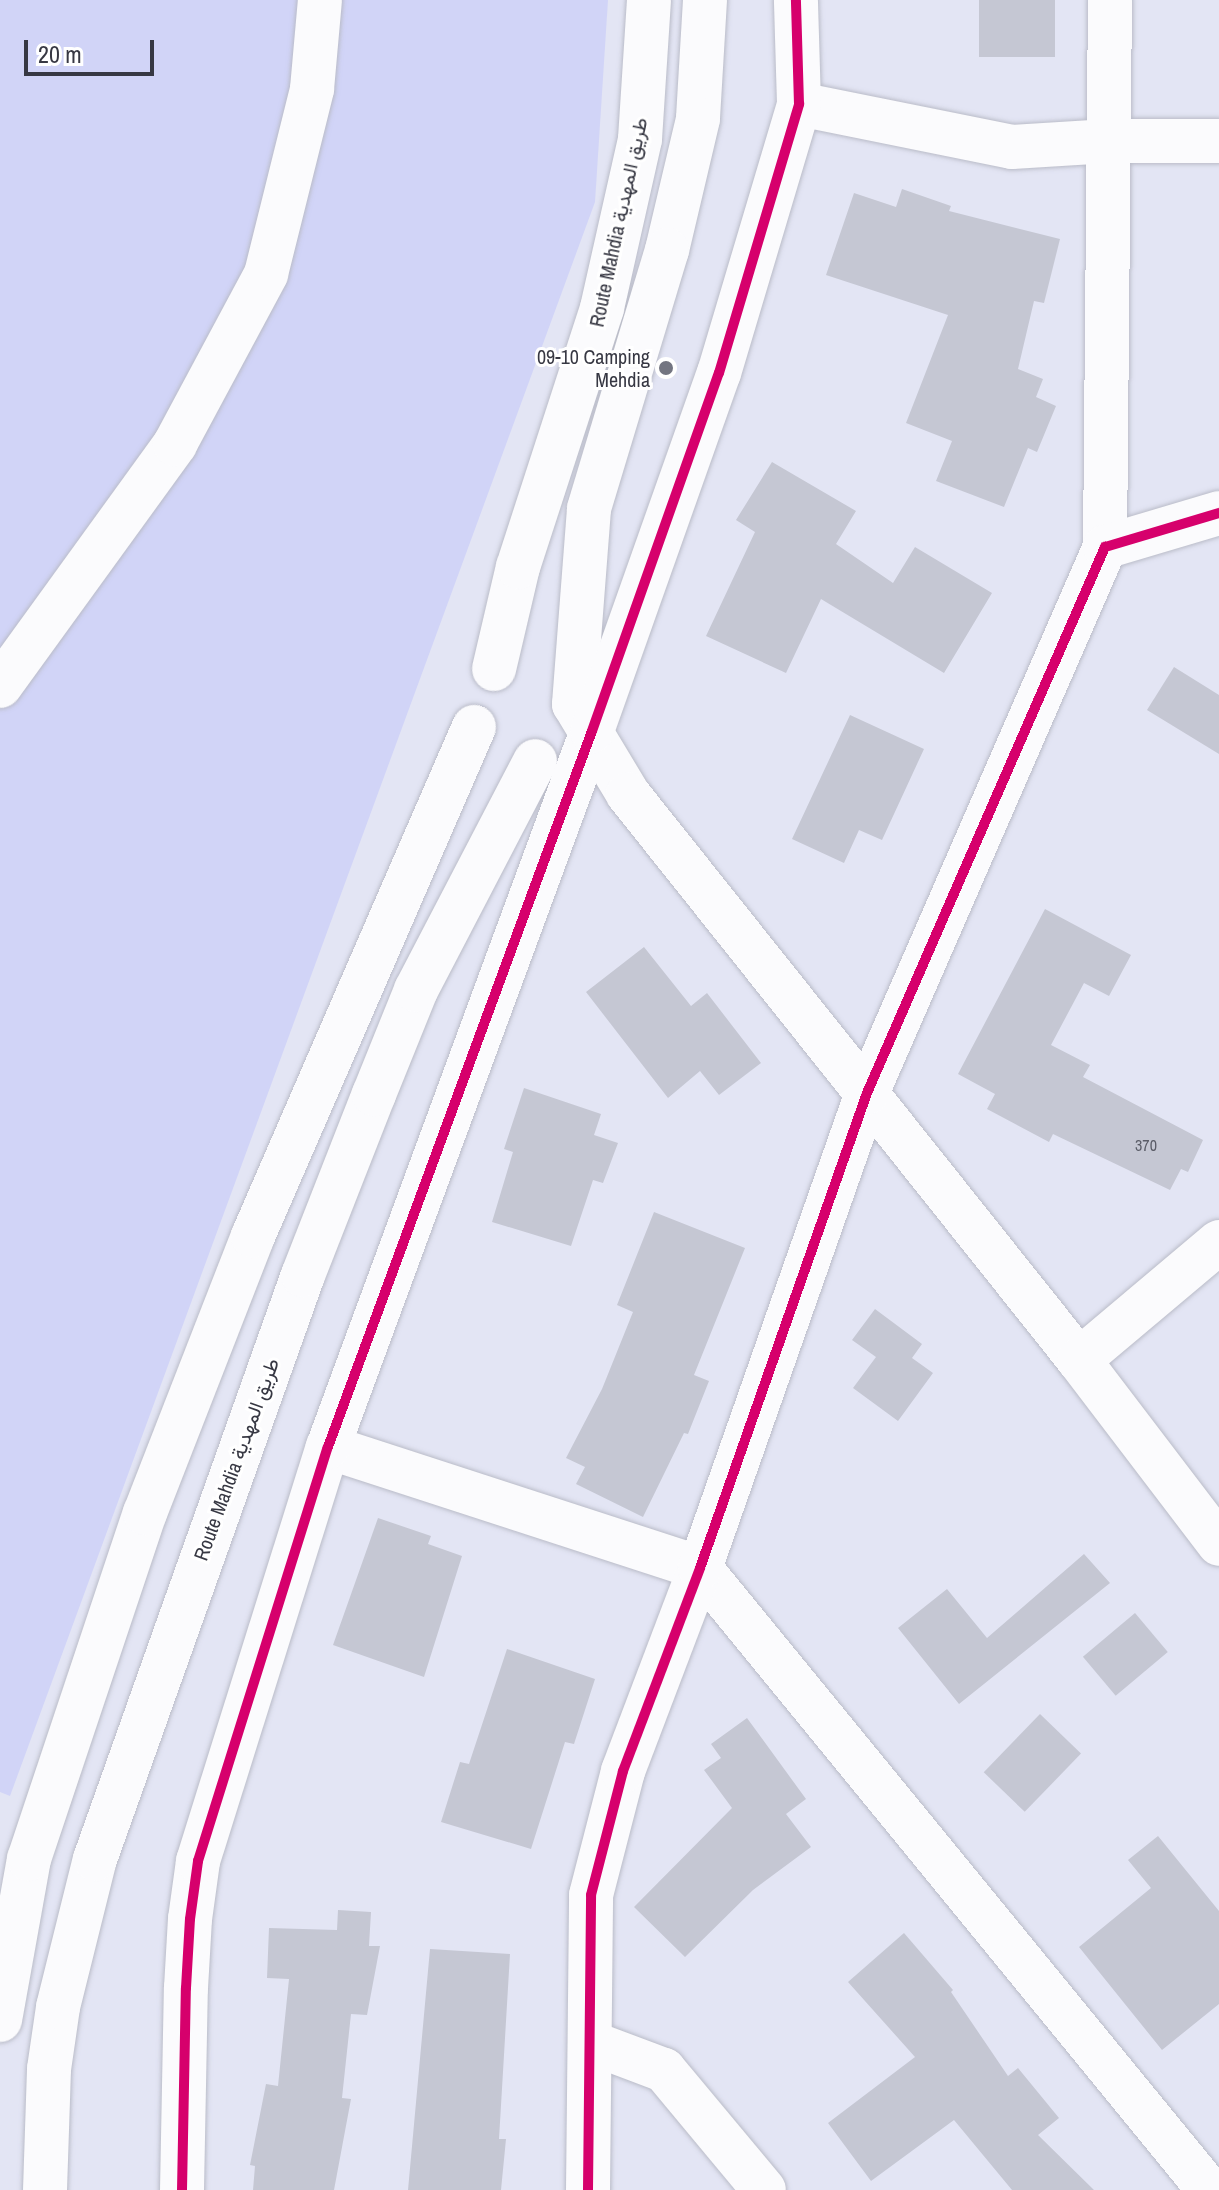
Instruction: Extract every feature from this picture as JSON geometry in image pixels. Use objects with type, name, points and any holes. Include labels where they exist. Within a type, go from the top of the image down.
[{"type":"street","points":[[0,686],[175,444],[266,274],[312,89],[320,0]]},
{"type":"street","name":"Route Mahdia طريق المهدية","points":[[494,669],[518,567],[606,292],[640,139],[649,0]]},
{"type":"street","points":[[583,718],[589,509],[667,250],[698,119],[705,0]]},
{"type":"street","points":[[182,2190],[186,1988],[198,1861],[328,1447],[553,762],[569,733],[583,718],[719,373],[799,104],[796,0]]},
{"type":"street","points":[[588,2190],[592,2043],[591,1895],[623,1771],[700,1568],[867,1093],[1105,547],[1110,0]]},
{"type":"street","points":[[799,104],[1012,147],[1109,141],[1219,141]]},
{"type":"street","points":[[1105,547],[1219,513]]},
{"type":"street","points":[[628,794],[553,762],[505,759],[481,741],[471,711],[474,695],[482,680],[510,661],[544,664],[558,674],[628,794],[1079,1360],[1219,1544]]},
{"type":"street","points":[[0,2020],[15,1859],[253,1236],[474,727]]},
{"type":"street","name":"Route Mahdia طريق المهدية","points":[[45,2190],[49,2069],[58,2007],[95,1859],[303,1275],[422,977],[553,762]]},
{"type":"street","points":[[1079,1360],[1219,1242]]},
{"type":"street","points":[[328,1447],[700,1568],[1209,2190]]},
{"type":"street","points":[[592,2043],[664,2070],[764,2190]]},
{"type":"shaded area","points":[[0,0],[608,0],[595,202],[10,1796],[0,1792]]},
{"type":"building","points":[[979,0],[1055,0],[1055,57],[979,57]]},
{"type":"building","points":[[902,189],[951,206],[949,211],[1060,239],[1044,303],[1034,301],[1018,369],[1043,379],[1036,397],[1056,406],[1037,452],[1028,448],[1004,507],[936,481],[952,441],[906,423],[948,315],[826,275],[854,193],[896,207]]},
{"type":"building","points":[[772,462],[856,511],[836,544],[893,583],[915,547],[992,593],[944,673],[821,599],[786,673],[706,636],[755,532],[736,520]]},
{"type":"building","points":[[1174,667],[1219,695],[1219,754],[1147,710]]},
{"type":"building","points":[[850,715],[924,749],[882,840],[859,830],[844,863],[792,839]]},
{"type":"building","points":[[1045,909],[1131,955],[1109,996],[1084,983],[1051,1045],[1090,1065],[1083,1077],[1203,1140],[1188,1172],[1181,1169],[1170,1190],[1053,1134],[1049,1142],[987,1109],[995,1094],[958,1074]]},
{"type":"building","points":[[644,947],[691,1006],[707,993],[761,1063],[719,1095],[700,1071],[668,1098],[586,992]]},
{"type":"building","points":[[524,1088],[601,1114],[594,1135],[618,1143],[603,1183],[593,1180],[571,1246],[492,1222],[513,1152],[504,1149]]},
{"type":"building","points":[[654,1212],[745,1248],[694,1375],[709,1381],[688,1434],[684,1433],[643,1517],[576,1484],[585,1467],[566,1458],[602,1389],[633,1312],[617,1305]]},
{"type":"building","points":[[875,1309],[922,1344],[912,1358],[933,1373],[898,1421],[853,1388],[876,1357],[852,1340]]},
{"type":"building","points":[[378,1518],[431,1536],[428,1544],[462,1556],[424,1677],[333,1645]]},
{"type":"building","points":[[1084,1554],[1110,1583],[959,1704],[898,1628],[947,1589],[987,1638]]},
{"type":"building","points":[[1135,1613],[1168,1652],[1116,1696],[1083,1657]]},
{"type":"building","points":[[507,1649],[595,1679],[574,1744],[565,1742],[531,1849],[441,1822],[460,1762],[469,1764]]},
{"type":"building","points":[[1040,1714],[1081,1754],[1025,1812],[984,1772]]},
{"type":"building","points":[[747,1718],[806,1799],[786,1814],[811,1847],[753,1890],[685,1957],[634,1907],[732,1808],[704,1770],[721,1758],[711,1744]]},
{"type":"building","points":[[1158,1836],[1219,1911],[1219,2004],[1162,2050],[1079,1947],[1151,1888],[1128,1860]]},
{"type":"building","points":[[338,1910],[371,1912],[369,1946],[380,1946],[367,2015],[351,2014],[342,2098],[351,2099],[334,2190],[253,2190],[255,2166],[250,2165],[266,2084],[278,2086],[289,1979],[267,1978],[269,1928],[337,1930]]},
{"type":"building","points":[[904,1933],[953,1990],[951,1992],[1008,2076],[1018,2068],[1059,2118],[1038,2135],[1094,2190],[1012,2190],[954,2120],[871,2181],[828,2123],[915,2057],[848,1982]]},
{"type":"building","points":[[430,1949],[510,1954],[499,2139],[506,2139],[501,2190],[408,2190]]},
{"type":"cycle path","points":[[182,2190],[186,1988],[190,1919],[198,1861],[328,1447],[592,731],[719,373],[799,104],[796,0]]},
{"type":"cycle path","points":[[588,2190],[591,1895],[623,1771],[700,1568],[867,1093],[1105,547],[1219,513]]},
{"type":"place","name":"09-10 Camping Mehdia","points":[[666,368]]}]
